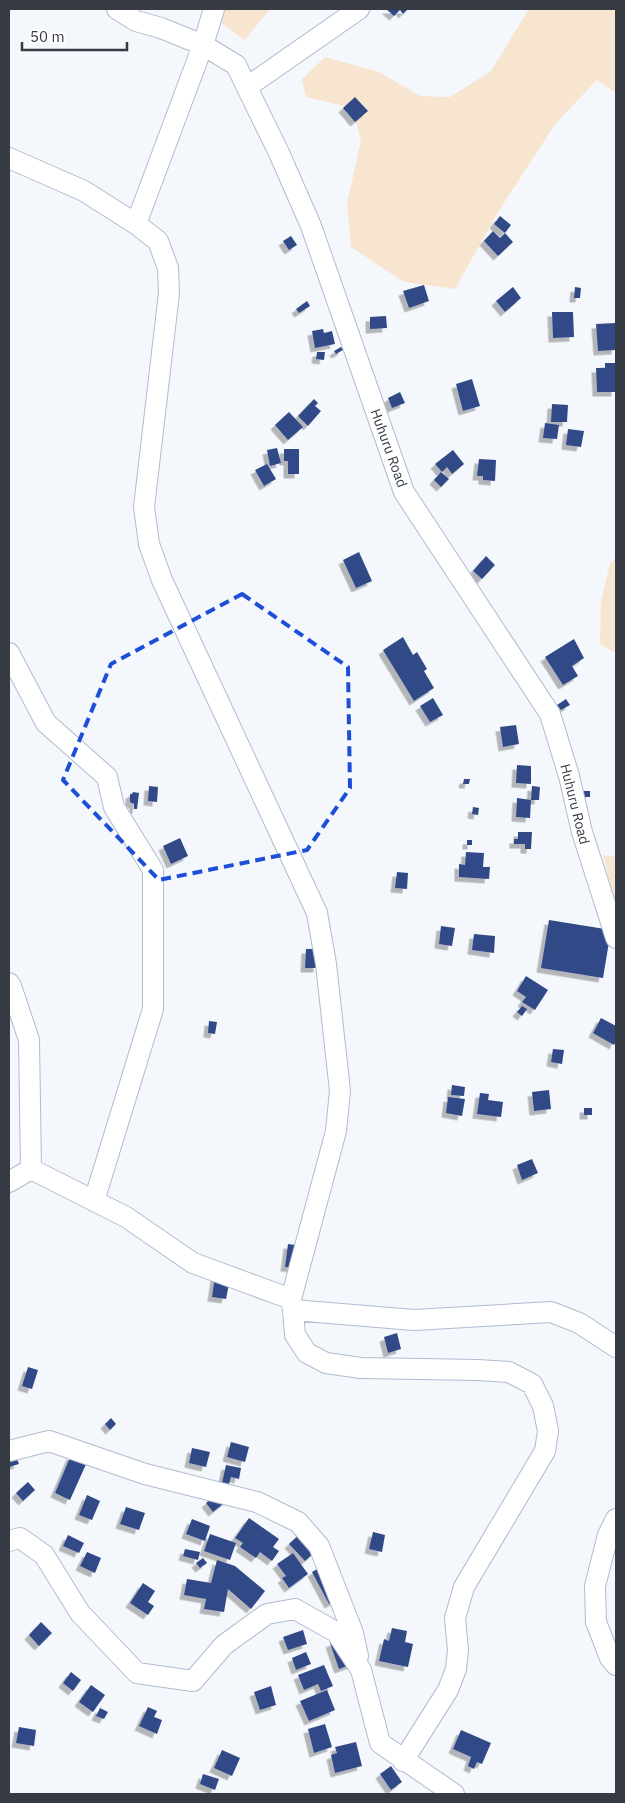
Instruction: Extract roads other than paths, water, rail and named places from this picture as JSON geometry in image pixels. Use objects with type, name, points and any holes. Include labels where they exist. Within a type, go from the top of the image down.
[{"type":"street","name":"Huhuru Road","points":[[116,9],[136,21],[161,28],[203,45],[236,65],[311,226],[404,492],[550,714],[569,776],[582,832],[616,938]]},
{"type":"street","points":[[136,224],[203,45],[214,9]]},
{"type":"street","points":[[247,87],[358,9]]},
{"type":"street","points":[[9,158],[84,191],[136,224],[158,241],[168,268],[169,292],[144,507],[149,544],[162,580],[317,913],[326,964],[340,1091],[336,1131],[292,1304],[295,1335],[307,1353],[326,1363],[361,1368],[509,1372],[532,1384],[543,1406],[548,1431],[545,1451],[464,1587],[455,1618],[458,1650],[456,1669],[448,1690],[403,1761]]},
{"type":"street","points":[[9,653],[46,723],[107,777],[114,807],[153,870],[153,1009],[94,1201]]},
{"type":"street","points":[[9,984],[29,1040],[31,1169]]},
{"type":"street","points":[[31,1169],[126,1217],[193,1263],[292,1304],[414,1320],[551,1312],[579,1323],[616,1347]]},
{"type":"street","points":[[9,1182],[31,1169]]},
{"type":"street","points":[[9,1451],[49,1441],[145,1474],[257,1502],[298,1522],[319,1546],[353,1633],[380,1743],[403,1761],[454,1794]]},
{"type":"street","points":[[616,1519],[608,1535],[595,1586],[596,1622],[610,1658],[616,1665]]},
{"type":"street","points":[[9,1541],[20,1538],[44,1555],[80,1613],[137,1673],[193,1681],[224,1645],[267,1614],[294,1609],[336,1632],[361,1670]]}]
